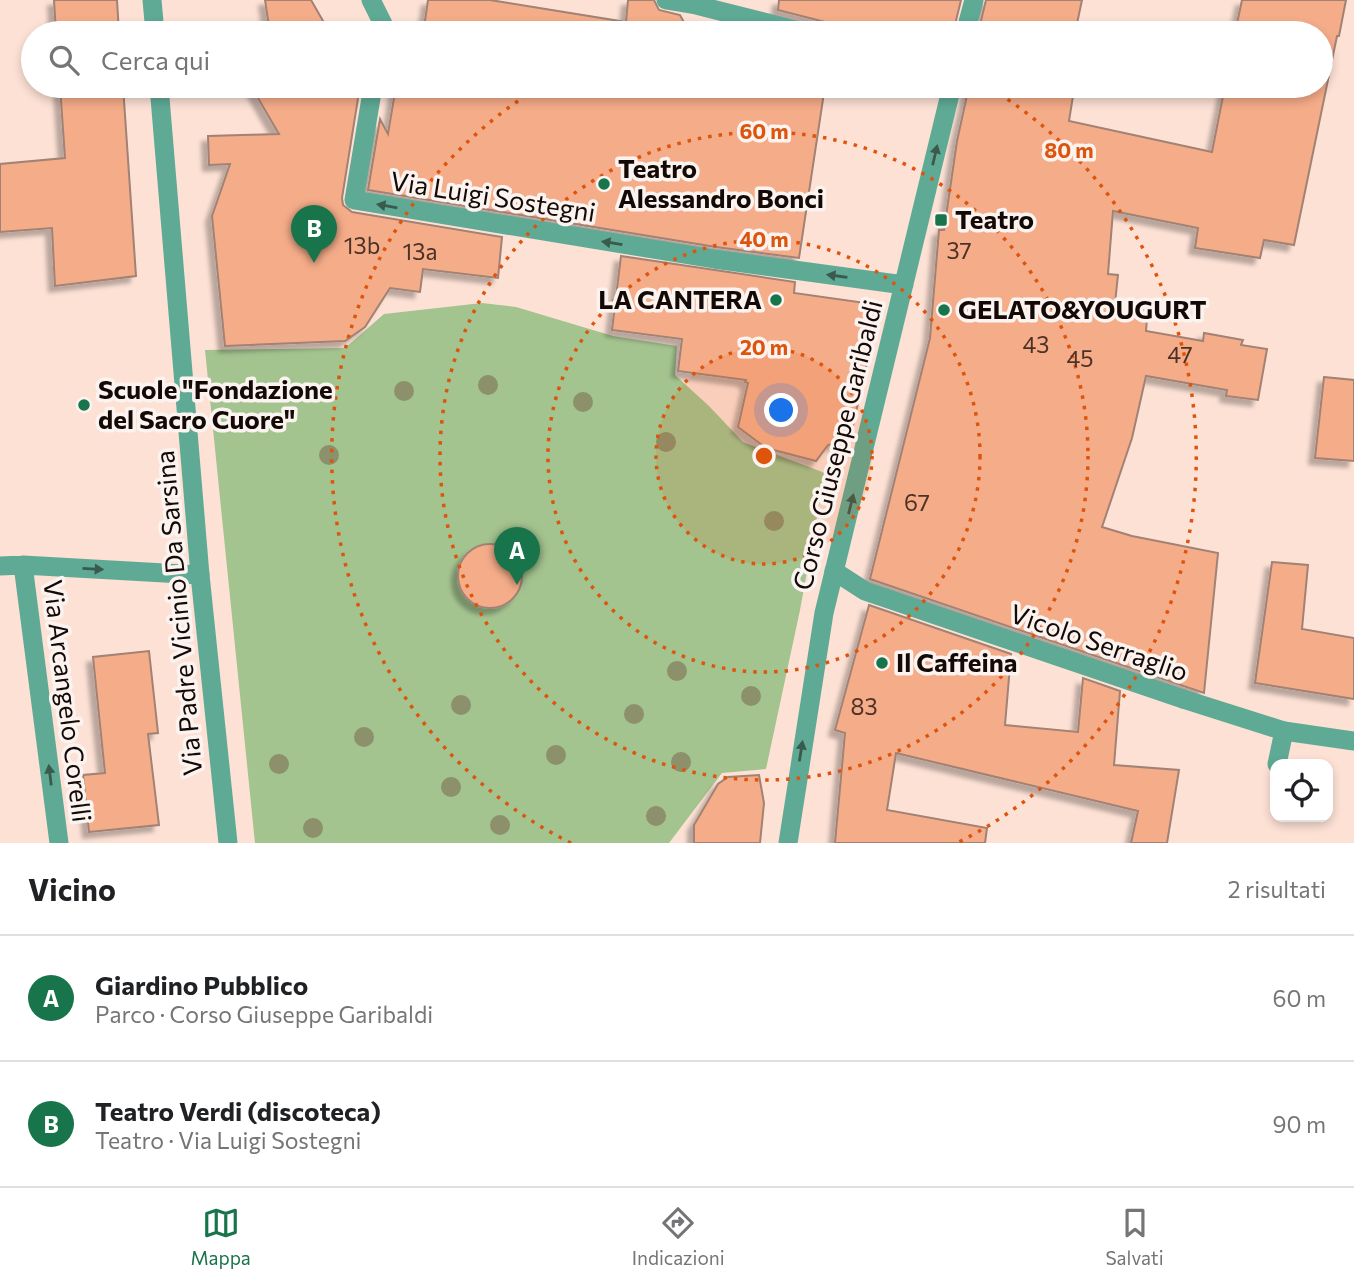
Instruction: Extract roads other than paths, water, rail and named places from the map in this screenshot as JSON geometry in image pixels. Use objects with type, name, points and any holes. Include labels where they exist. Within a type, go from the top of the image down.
[{"type":"street","points":[[152,0],[154,21]]},
{"type":"street","points":[[371,0],[382,21]]},
{"type":"street","points":[[666,0],[696,3],[763,21]]},
{"type":"street","points":[[968,21],[974,0]]},
{"type":"street","name":"Via Padre Vicinio Da Sarsina","points":[[160,98],[201,575],[228,843]]},
{"type":"street","name":"Via Luigi Sostegni","points":[[371,98],[354,200],[686,254],[904,285]]},
{"type":"street","name":"Corso Giuseppe Garibaldi","points":[[788,843],[824,613],[949,98]]},
{"type":"street","name":"Via Arcangelo Corelli","points":[[23,565],[59,843]]},
{"type":"street","points":[[0,566],[201,575]]},
{"type":"street","name":"Vicolo Serraglio","points":[[834,570],[865,591],[1183,699],[1284,731],[1354,741]]},
{"type":"street","points":[[1279,759],[1284,731]]},
{"type":"place","name":"Teatro Alessandro Bonci","points":[[604,184]]},
{"type":"place","name":"Teatro","points":[[941,220]]},
{"type":"place","name":"Teatro Verdi (discoteca)","points":[[314,263]]},
{"type":"place","name":"LA CANTERA","points":[[776,300]]},
{"type":"place","name":"GELATO&YOUGURT","points":[[944,310]]},
{"type":"place","name":"Scuole \"Fondazione del Sacro Cuore\"","points":[[84,405]]},
{"type":"place","name":"Giardino Pubblico","points":[[517,585]]},
{"type":"place","name":"Il Caffeina","points":[[882,663]]}]
